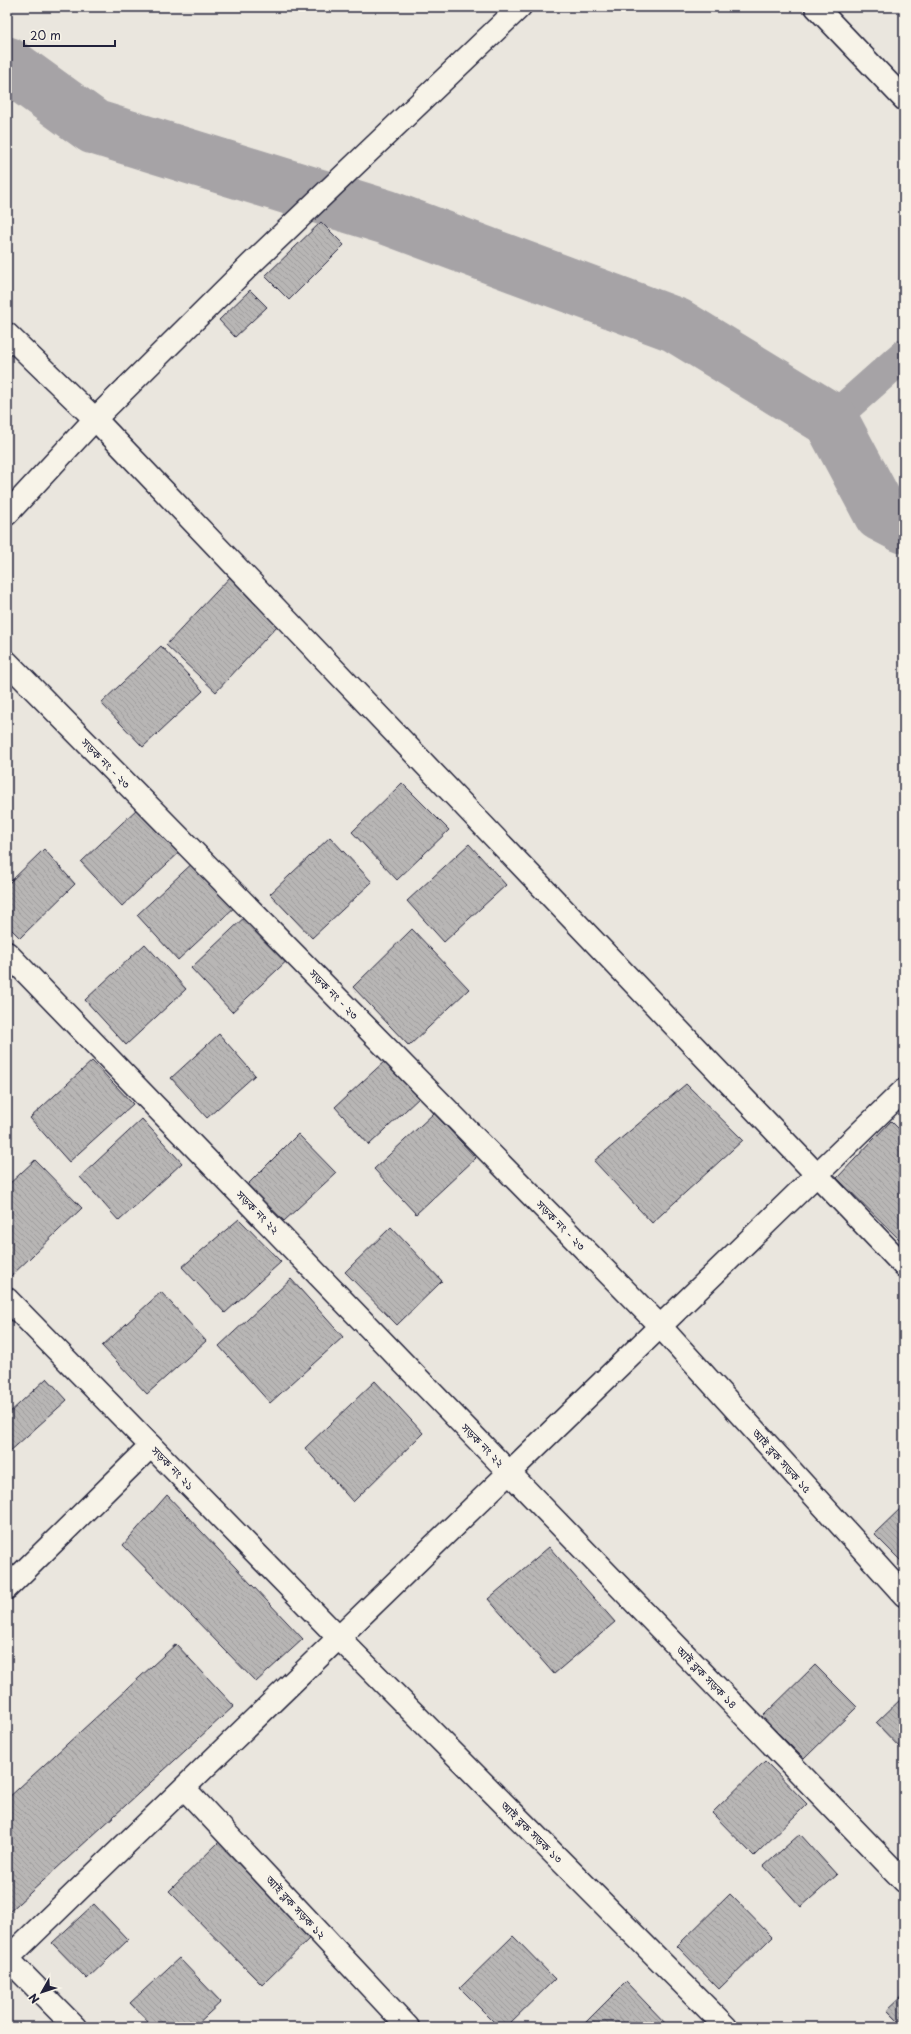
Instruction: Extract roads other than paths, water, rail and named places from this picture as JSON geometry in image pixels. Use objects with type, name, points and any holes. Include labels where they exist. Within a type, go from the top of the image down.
[{"type":"street","points":[[7,514],[95,418],[251,264],[411,113],[520,7]]},
{"type":"street","points":[[816,7],[904,99]]},
{"type":"street","points":[[7,334],[95,418],[904,1266]]},
{"type":"street","name":"সড়ক নং - ২৩","points":[[7,662],[660,1326]]},
{"type":"street","name":"সড়ক নং ২২","points":[[7,952],[509,1472]]},
{"type":"street","points":[[75,2027],[7,1959],[904,1090]]},
{"type":"street","name":"সড়ক নং ২১","points":[[7,1299],[339,1638]]},
{"type":"street","name":"আই ব্লক সড়ক ১৫","points":[[660,1326],[904,1595]]},
{"type":"street","points":[[7,1588],[151,1446]]},
{"type":"street","name":"আই ব্লক সড়ক ১৪","points":[[509,1472],[904,1881]]},
{"type":"street","name":"আই ব্লক সড়ক ১৩","points":[[339,1638],[726,2027]]},
{"type":"street","name":"আই ব্লক সড়ক ১২","points":[[184,1788],[408,2027]]},
{"type":"waterway","points":[[7,64],[94,127],[386,217],[676,325],[831,420],[881,514],[904,526]]},
{"type":"waterway","points":[[831,420],[904,355]]}]
